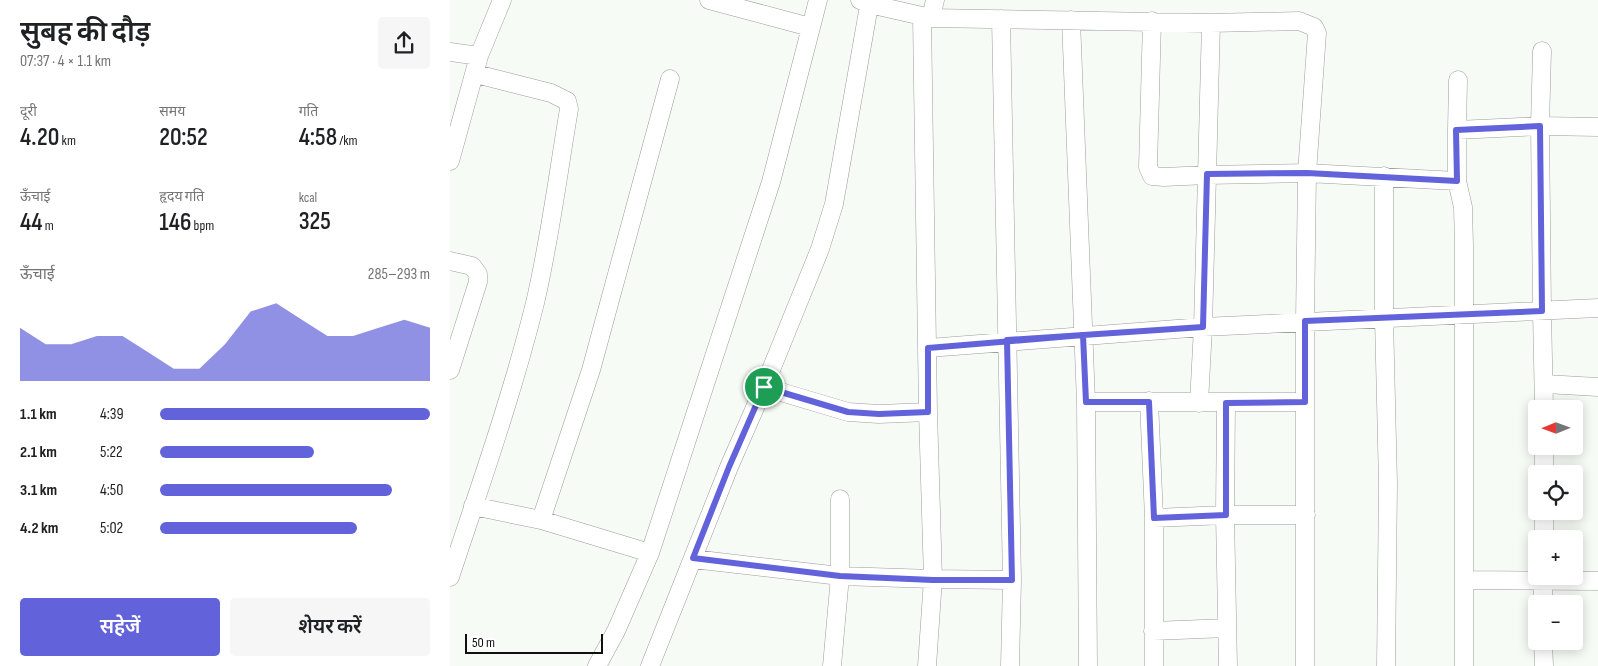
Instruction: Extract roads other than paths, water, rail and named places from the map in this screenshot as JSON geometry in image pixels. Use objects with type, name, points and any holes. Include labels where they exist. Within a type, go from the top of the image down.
[{"type":"street","points":[[450,161],[480,56],[502,0]]},
{"type":"street","points":[[709,0],[810,27]]},
{"type":"street","points":[[597,666],[616,630],[650,553],[771,182],[818,0]]},
{"type":"street","points":[[926,666],[933,580],[928,412],[926,18],[935,0]]},
{"type":"street","points":[[650,666],[729,467],[820,249],[834,204],[866,1],[926,18],[1211,23],[1299,21],[1314,27],[1317,33],[1307,173],[1305,666]]},
{"type":"street","points":[[1001,19],[1012,580],[1010,666]]},
{"type":"street","points":[[1071,20],[1086,402],[1088,666]]},
{"type":"street","points":[[1152,21],[1148,167],[1150,173],[1157,178],[1207,174],[1307,173],[1457,181]]},
{"type":"street","points":[[1199,403],[1203,327],[1211,23]]},
{"type":"street","points":[[1542,51],[1540,126],[1544,400]]},
{"type":"street","points":[[450,52],[480,56]]},
{"type":"street","points":[[450,577],[516,376],[535,303],[546,254],[569,109],[567,101],[551,93],[476,74]]},
{"type":"street","points":[[541,520],[591,370],[670,79]]},
{"type":"street","points":[[1458,80],[1456,130],[1457,181],[1464,220],[1464,666]]},
{"type":"street","points":[[1456,130],[1540,126],[1598,127]]},
{"type":"street","points":[[1384,176],[1384,318],[1388,484],[1386,666]]},
{"type":"street","points":[[450,261],[472,266],[478,274],[478,282],[450,370]]},
{"type":"street","points":[[928,348],[1007,340],[1203,327],[1598,308]]},
{"type":"street","points":[[1545,384],[1598,386]]},
{"type":"street","points":[[764,387],[848,412],[879,414],[928,412]]},
{"type":"street","points":[[1086,402],[1305,402]]},
{"type":"street","points":[[1149,402],[1154,518],[1154,666]]},
{"type":"street","points":[[1226,403],[1228,666]]},
{"type":"street","points":[[832,666],[840,576],[840,499]]},
{"type":"street","points":[[473,506],[541,520],[650,553]]},
{"type":"street","points":[[1154,518],[1226,515],[1306,515]]},
{"type":"street","points":[[693,558],[840,576],[933,580],[1012,580]]},
{"type":"street","points":[[1464,580],[1528,579]]},
{"type":"street","points":[[1583,580],[1598,581]]},
{"type":"street","points":[[1154,631],[1227,628]]},
{"type":"street","points":[[1544,650],[1544,666]]}]
